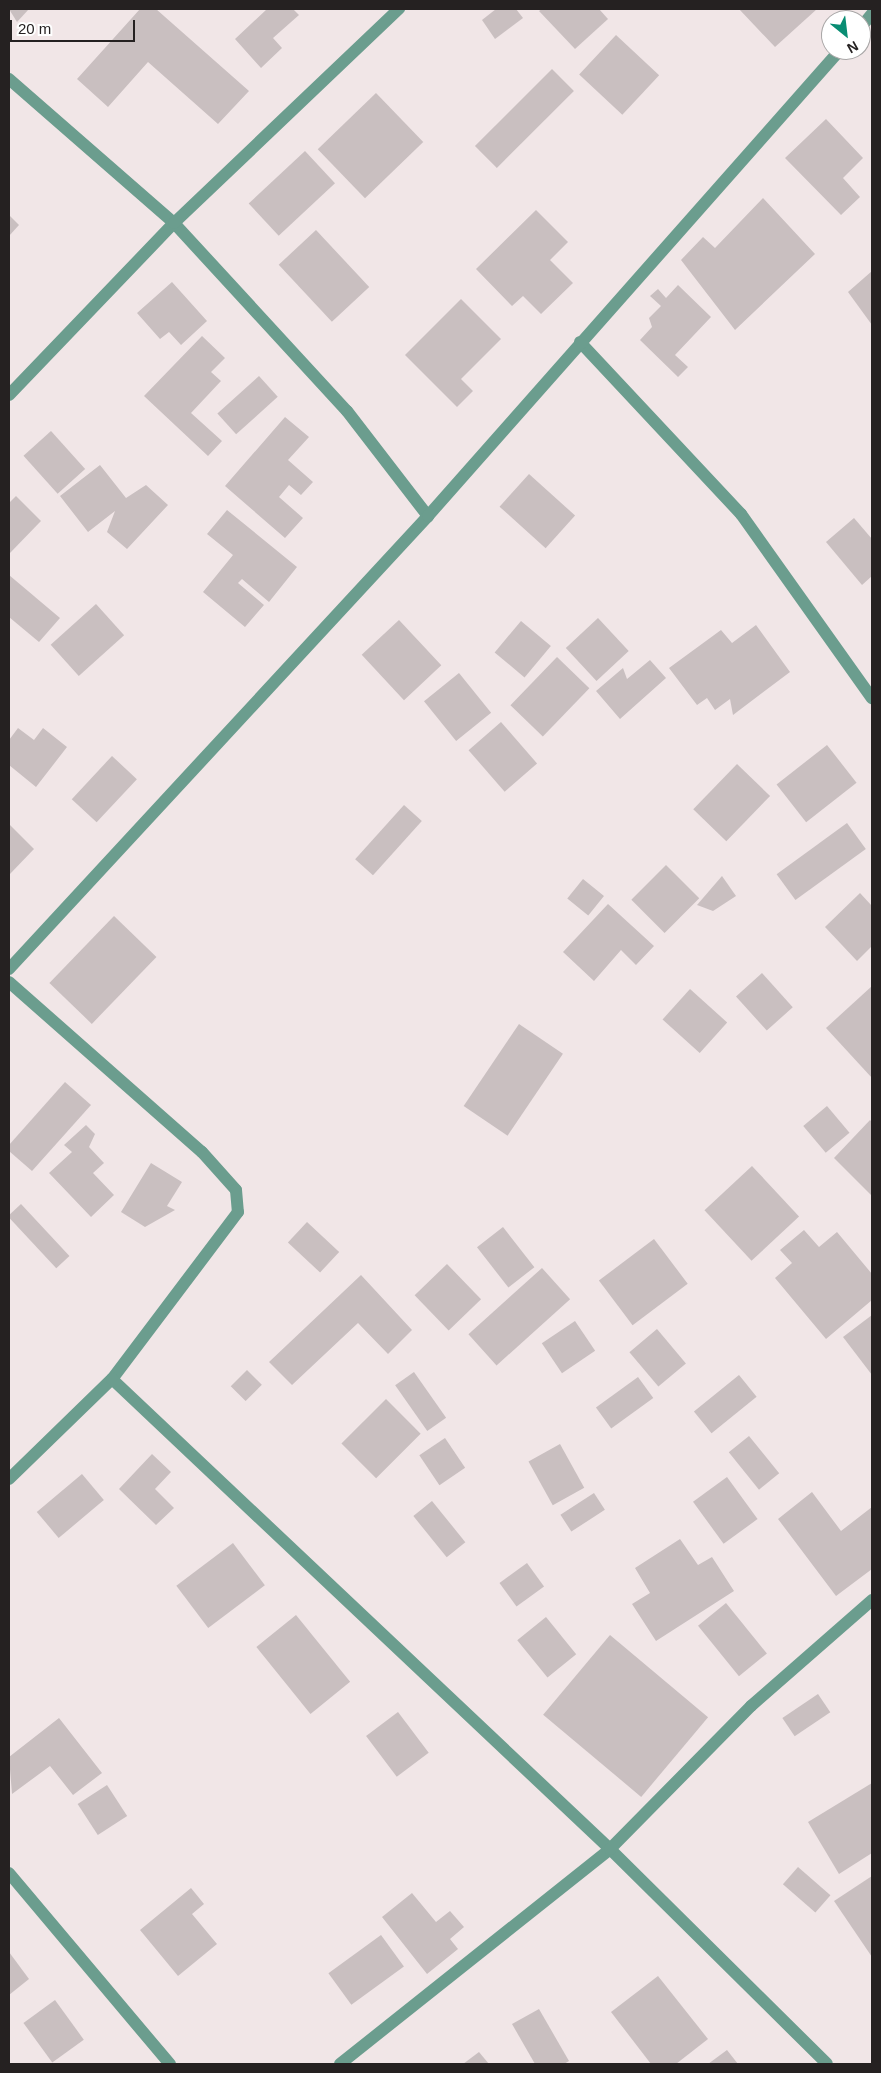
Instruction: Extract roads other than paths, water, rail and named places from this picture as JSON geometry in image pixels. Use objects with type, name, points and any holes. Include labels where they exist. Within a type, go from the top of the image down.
[{"type":"street","points":[[9,395],[174,223],[398,9]]},
{"type":"street","points":[[9,969],[428,516],[831,60]]},
{"type":"street","points":[[9,79],[174,223],[347,411],[428,516]]},
{"type":"street","points":[[580,342],[741,514],[872,698]]},
{"type":"street","points":[[9,982],[202,1152],[236,1190],[238,1212],[112,1379],[9,1479]]},
{"type":"street","points":[[112,1379],[610,1849],[827,2064]]},
{"type":"street","points":[[340,2064],[610,1849],[751,1706],[872,1600]]},
{"type":"street","points":[[9,1873],[170,2064]]}]
